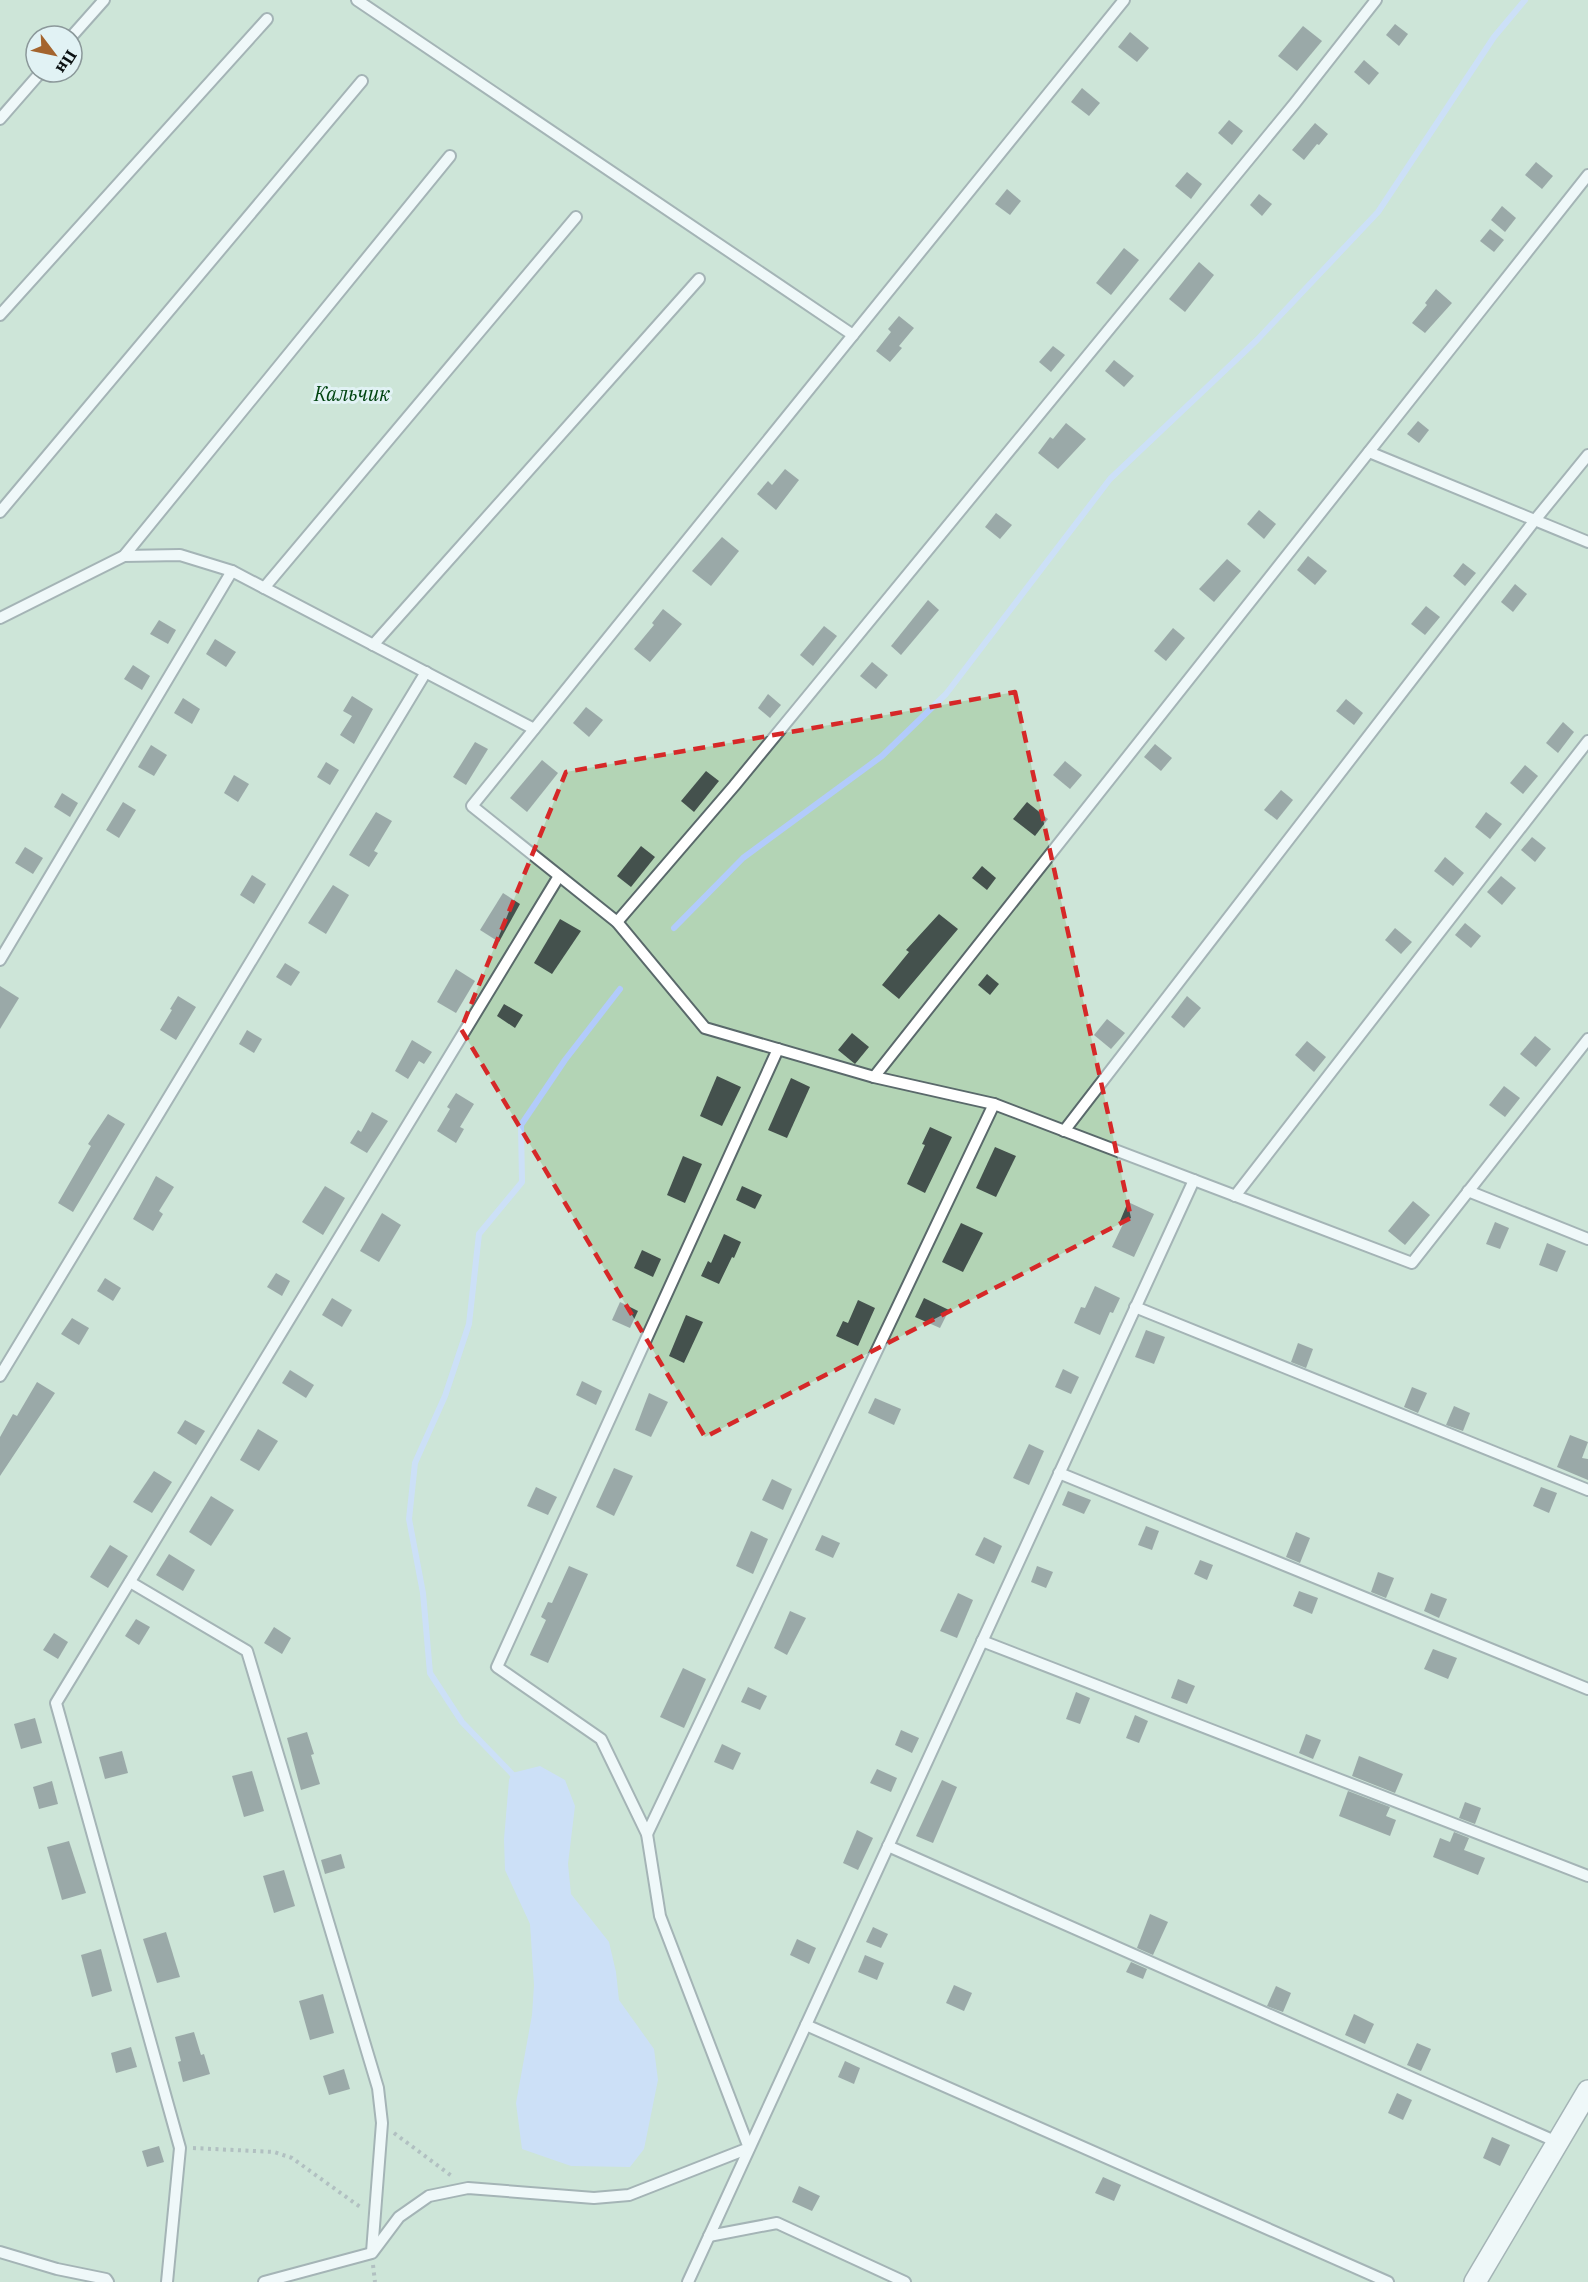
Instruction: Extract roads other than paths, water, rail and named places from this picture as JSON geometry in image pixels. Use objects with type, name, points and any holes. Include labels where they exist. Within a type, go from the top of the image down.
[{"type":"street","points":[[1475,2282],[1588,2091]]},
{"type":"lane","points":[[83,24],[104,0]]},
{"type":"lane","points":[[357,0],[854,335]]},
{"type":"lane","points":[[1124,0],[472,806],[616,922],[705,1028],[874,1077],[994,1104],[1412,1263],[1588,1039]]},
{"type":"lane","points":[[616,922],[772,740],[1295,103],[1376,0]]},
{"type":"lane","points":[[0,315],[267,19]]},
{"type":"lane","points":[[0,512],[362,81]]},
{"type":"lane","points":[[0,119],[31,84]]},
{"type":"lane","points":[[0,618],[124,556],[450,156]]},
{"type":"lane","points":[[874,1077],[1588,175]]},
{"type":"lane","points":[[264,588],[576,217]]},
{"type":"lane","points":[[373,645],[699,279]]},
{"type":"lane","points":[[1369,452],[1588,542]]},
{"type":"lane","points":[[1065,1131],[1535,520],[1588,455]]},
{"type":"lane","points":[[124,556],[180,555],[232,571],[534,729]]},
{"type":"lane","points":[[0,960],[232,571]]},
{"type":"lane","points":[[0,1377],[426,672]]},
{"type":"lane","points":[[1235,1196],[1588,741]]},
{"type":"lane","points":[[167,2282],[180,2148],[56,1703],[559,876]]},
{"type":"lane","points":[[749,2148],[660,1916],[647,1834],[601,1739],[497,1666],[778,1049]]},
{"type":"lane","points":[[647,1834],[994,1104]]},
{"type":"lane","points":[[688,2282],[1194,1180]]},
{"type":"lane","points":[[1468,1191],[1588,1239]]},
{"type":"lane","points":[[1135,1307],[1588,1490]]},
{"type":"lane","points":[[1059,1473],[1588,1689]]},
{"type":"lane","points":[[130,1582],[247,1651],[378,2088],[382,2123],[372,2253]]},
{"type":"lane","points":[[982,1641],[1588,1876]]},
{"type":"lane","points":[[888,1846],[1557,2142]]},
{"type":"lane","points":[[806,2025],[1388,2282]]},
{"type":"lane","points":[[264,2282],[372,2253],[399,2217],[429,2196],[468,2188],[594,2198],[629,2195],[749,2148]]},
{"type":"lane","points":[[709,2236],[777,2223],[905,2282]]},
{"type":"lane","points":[[0,2252],[57,2269],[106,2279],[108,2282]]},
{"type":"water","points":[[540,1766],[565,1780],[575,1806],[568,1864],[571,1894],[609,1942],[616,1972],[619,2000],[654,2049],[658,2080],[644,2149],[630,2167],[571,2166],[522,2149],[516,2103],[532,2015],[534,1985],[530,1924],[505,1870],[504,1839],[509,1780],[512,1773]]},
{"type":"waterway","points":[[674,928],[743,858],[882,756],[946,694],[1110,479],[1257,340],[1378,212],[1494,37],[1525,0]]},
{"type":"waterway","points":[[516,1778],[462,1722],[430,1673],[423,1593],[409,1519],[415,1463],[445,1396],[469,1324],[479,1234],[522,1182],[521,1125],[565,1060],[620,989]]},
{"type":"park label","name":"Кальчик","points":[[352,394]]}]
